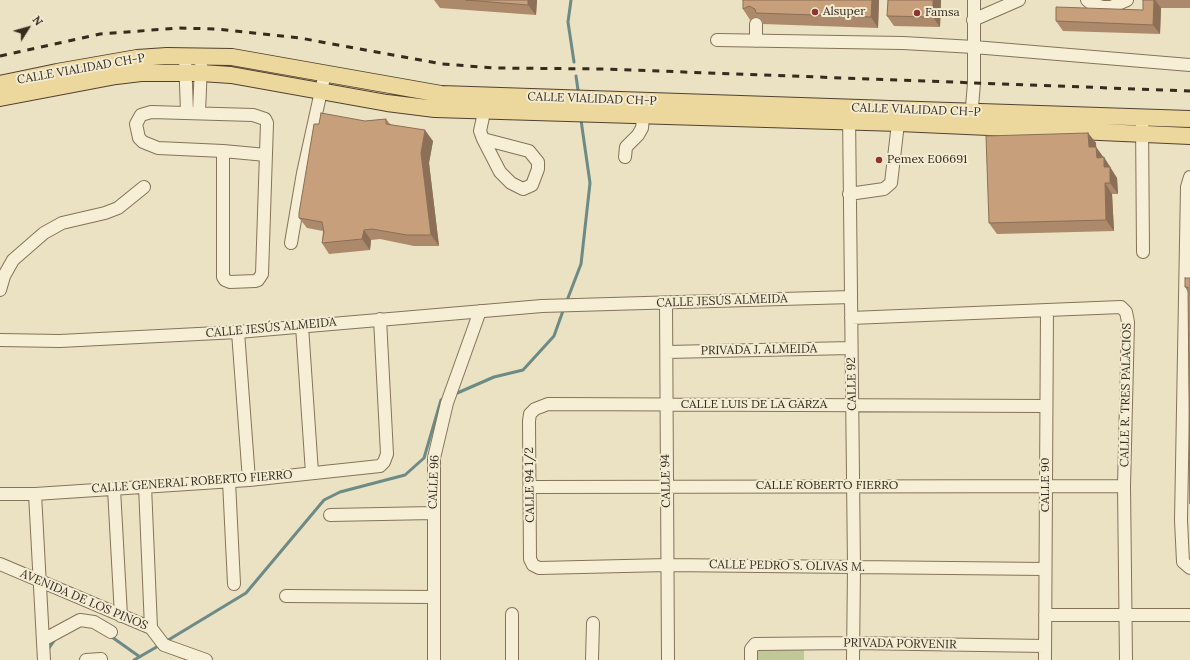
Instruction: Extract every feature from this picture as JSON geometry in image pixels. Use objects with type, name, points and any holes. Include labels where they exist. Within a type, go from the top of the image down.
[{"type":"main road","name":"CALLE VIALIDAD CH-P","points":[[0,84],[108,62],[160,56],[232,57],[486,103]]},
{"type":"main road","name":"CALLE VIALIDAD CH-P","points":[[0,98],[116,76],[193,73],[232,75],[387,104],[435,109],[486,103],[899,116],[971,119],[1143,134],[1190,136]]},
{"type":"main road","name":"CALLE VIALIDAD CH-P","points":[[971,119],[1190,119]]},
{"type":"street","points":[[971,119],[974,84],[974,0]]},
{"type":"street","points":[[973,20],[1019,0]]},
{"type":"street","points":[[1087,0],[1092,4],[1103,7],[1111,7],[1127,0]]},
{"type":"street","points":[[756,24],[756,41]]},
{"type":"street","points":[[717,40],[903,43],[974,47],[1130,61],[1189,64]]},
{"type":"street","points":[[193,57],[193,112]]},
{"type":"street","points":[[291,243],[303,173],[325,73]]},
{"type":"street","points":[[483,139],[528,151],[538,162],[538,169],[532,185],[523,189],[505,179],[483,139],[480,131],[486,103]]},
{"type":"street","points":[[625,157],[626,148],[641,131],[644,108]]},
{"type":"street","points":[[223,152],[223,277],[225,280],[230,282],[255,281],[258,280],[262,274],[268,130],[265,119],[253,115],[193,112],[151,112],[141,115],[136,124],[139,138],[142,142],[158,148],[223,152],[266,155]]},
{"type":"street","name":"CALLE 92","points":[[849,115],[854,567],[853,660]]},
{"type":"street","points":[[850,194],[884,189],[892,183],[899,116]]},
{"type":"street","points":[[1142,118],[1143,252]]},
{"type":"street","points":[[1190,177],[1187,187],[1186,544],[1183,562],[1190,568]]},
{"type":"street","points":[[0,290],[4,276],[13,260],[44,233],[62,223],[105,213],[118,208],[144,187]]},
{"type":"street","name":"CALLE JESÚS ALMEIDA","points":[[0,340],[60,342],[238,332],[542,306],[851,297]]},
{"type":"street","name":"CALLE 94","points":[[666,303],[668,660]]},
{"type":"street","name":"CALLE R. TRES PALACIOS","points":[[851,318],[1121,308],[1126,312],[1128,322],[1124,486],[1126,660]]},
{"type":"street","name":"CALLE 90","points":[[1044,660],[1047,310]]},
{"type":"street","name":"CALLE 96","points":[[434,660],[434,458],[439,431],[447,403],[480,311]]},
{"type":"street","name":"CALLE GENERAL ROBERTO FIERRO","points":[[0,494],[35,494],[249,480],[375,468],[382,465],[386,454],[380,319]]},
{"type":"street","points":[[302,326],[312,473]]},
{"type":"street","points":[[238,332],[249,480]]},
{"type":"street","name":"PRIVADA J. ALMEIDA","points":[[667,352],[851,348]]},
{"type":"street","name":"CALLE LUIS DE LA GARZA","points":[[535,409],[548,404],[666,406],[852,404],[1046,406]]},
{"type":"street","name":"CALLE 94 1/2","points":[[531,562],[529,420],[530,414],[535,409]]},
{"type":"street","points":[[229,481],[234,584]]},
{"type":"street","points":[[145,486],[151,628]]},
{"type":"street","name":"CALLE ROBERTO FIERRO","points":[[531,487],[1124,486]]},
{"type":"street","points":[[114,489],[121,616]]},
{"type":"street","points":[[35,494],[44,660]]},
{"type":"street","points":[[330,515],[433,513]]},
{"type":"street","name":"CALLE PEDRO S. OLIVAS M.","points":[[531,562],[539,568],[667,565],[1045,569]]},
{"type":"street","name":"AVENIDA DE LOS PINOS","points":[[0,564],[151,628],[164,645],[206,660]]},
{"type":"street","points":[[286,596],[434,597]]},
{"type":"street","points":[[512,614],[512,660]]},
{"type":"street","points":[[1045,615],[1190,615]]},
{"type":"street","points":[[43,640],[80,620],[94,622],[112,632]]},
{"type":"street","points":[[592,660],[593,623]]},
{"type":"street","name":"PRIVADA PORVENIR","points":[[751,660],[751,649],[755,644],[853,643],[1045,646]]},
{"type":"street","points":[[86,660],[101,659]]},
{"type":"green space","points":[[804,646],[804,660],[755,660],[755,648]]},
{"type":"building","points":[[466,0],[528,0],[528,5]]},
{"type":"building","points":[[743,0],[872,0],[871,17],[756,13],[755,9],[749,6],[743,9]]},
{"type":"building","points":[[888,0],[933,0],[933,17],[887,16]]},
{"type":"building","points":[[1143,0],[1154,0],[1153,25],[1056,21],[1056,7],[1143,10]]},
{"type":"building","points":[[321,113],[365,121],[386,119],[386,124],[425,130],[421,153],[431,235],[407,235],[372,229],[364,230],[362,239],[322,243],[324,232],[322,222],[299,218],[314,124],[319,124]]},
{"type":"building","points":[[1088,133],[1089,147],[1096,147],[1097,158],[1104,157],[1104,167],[1110,167],[1110,183],[1105,183],[1106,220],[989,223],[986,136]]},
{"type":"building","points":[[1185,278],[1190,278],[1190,504],[1188,287],[1185,287]]},
{"type":"waterway","points":[[571,0],[568,22],[574,62]]},
{"type":"waterway","points":[[576,76],[578,90]]},
{"type":"waterway","points":[[566,303],[581,264],[590,183],[581,120]]},
{"type":"waterway","points":[[455,394],[494,377],[523,370],[554,336],[564,308]]},
{"type":"waterway","points":[[165,642],[246,593],[324,500],[340,492],[405,475],[424,458],[441,400],[444,399]]},
{"type":"waterway","points":[[109,635],[140,657]]},
{"type":"waterway","points":[[47,651],[56,638]]},
{"type":"waterway","points":[[134,660],[160,645]]},
{"type":"railway","points":[[0,56],[100,34],[179,28],[216,29],[300,38],[442,64],[495,68],[604,69],[1190,91]]},
{"type":"place","name":"Alsuper","points":[[815,12]]},
{"type":"place","name":"Famsa","points":[[917,13]]},
{"type":"place","name":"Pemex E06691","points":[[879,160]]}]
